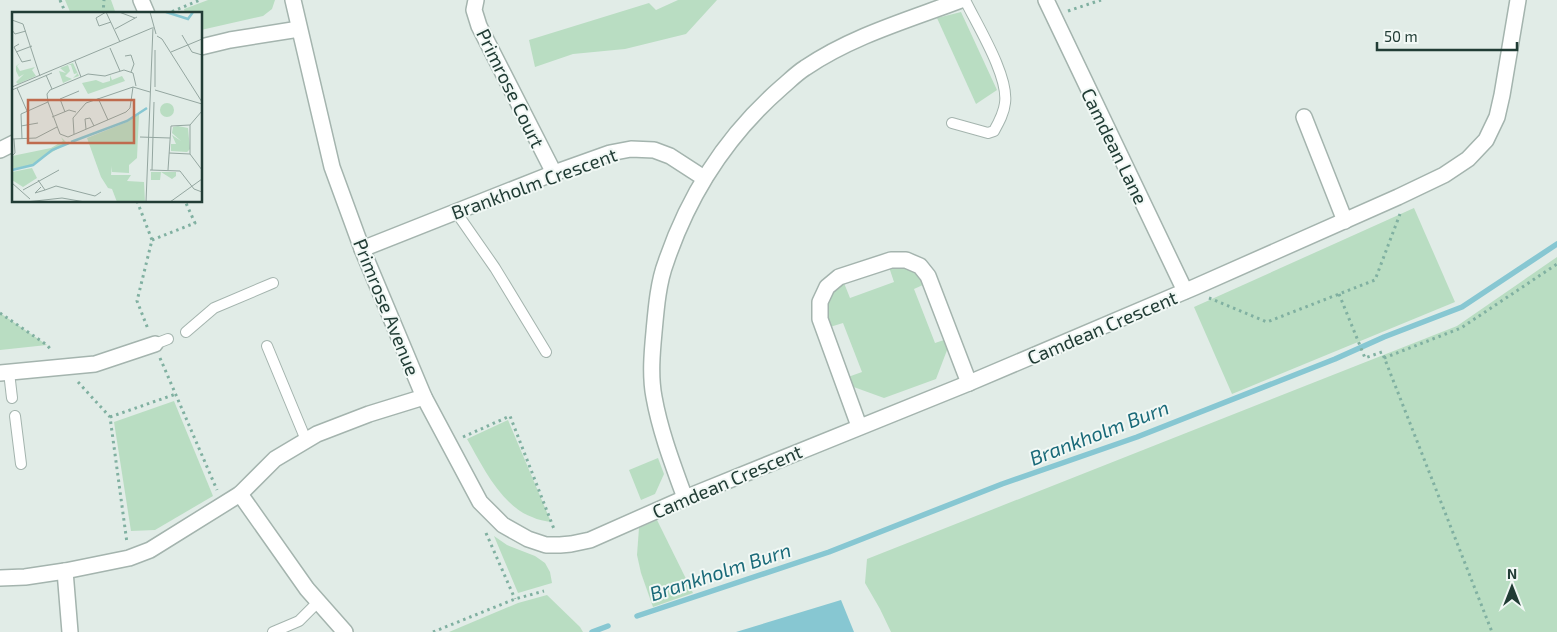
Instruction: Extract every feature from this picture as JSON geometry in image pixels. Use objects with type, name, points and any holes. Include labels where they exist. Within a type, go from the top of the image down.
[{"type":"street","points":[[141,0],[146,12]]},
{"type":"street","name":"Primrose Avenue","points":[[293,0],[332,167],[362,249],[424,397],[480,502],[504,526],[546,545],[566,545]]},
{"type":"street","name":"Primrose Court","points":[[476,0],[474,10],[479,26],[554,173]]},
{"type":"street","points":[[686,498],[667,448],[654,396],[652,354],[656,309],[665,263],[684,217],[704,178],[735,135],[767,100],[804,68],[850,42],[963,0]]},
{"type":"street","name":"Camdean Lane","points":[[1046,0],[1190,289]]},
{"type":"street","name":"Camdean Crescent","points":[[566,545],[590,540],[859,426],[969,383],[1190,289],[1444,175],[1468,159],[1486,140],[1497,118],[1518,0]]},
{"type":"street","points":[[202,47],[230,40],[299,29]]},
{"type":"street","points":[[1304,116],[1345,220]]},
{"type":"street","points":[[0,150],[12,144]]},
{"type":"street","name":"Brankholm Crescent","points":[[362,249],[610,152],[631,149],[654,150],[670,156],[704,178]]},
{"type":"street","points":[[859,426],[820,319],[820,302],[828,287],[839,277],[891,260],[906,260],[920,266],[928,276],[969,383]]},
{"type":"street","points":[[4,372],[95,364],[161,342]]},
{"type":"street","points":[[0,578],[25,577],[65,571],[129,558],[150,550],[240,494],[275,459],[306,440],[369,414],[424,397]]},
{"type":"street","points":[[240,494],[307,589],[345,632]]},
{"type":"street","points":[[65,571],[70,632]]},
{"type":"lane","points":[[952,123],[988,133],[994,131],[1001,119],[1006,103],[1006,87],[1000,70],[963,0]]},
{"type":"lane","points":[[456,212],[496,268],[546,352]]},
{"type":"lane","points":[[186,332],[214,308],[274,283]]},
{"type":"lane","points":[[267,346],[306,440]]},
{"type":"lane","points":[[4,372],[12,398]]},
{"type":"lane","points":[[15,416],[21,464]]},
{"type":"lane","points":[[273,632],[298,621],[318,602]]},
{"type":"path","points":[[60,0],[65,12]]},
{"type":"path","points":[[171,12],[200,0]]},
{"type":"path","points":[[1054,16],[1101,0]]},
{"type":"path","points":[[1190,289],[1267,322],[1375,280],[1403,206],[1398,197]]},
{"type":"path","points":[[152,240],[195,223],[185,202]]},
{"type":"path","points":[[1384,358],[1461,328],[1557,264]]},
{"type":"path","points":[[1338,294],[1365,358],[1382,352],[1492,632]]},
{"type":"path","points":[[0,313],[47,345],[110,417],[129,558]]},
{"type":"path","points":[[110,417],[176,394]]},
{"type":"path","points":[[449,444],[510,416],[566,545]]},
{"type":"path","points":[[485,529],[515,599]]},
{"type":"path","points":[[433,632],[515,599],[544,591]]},
{"type":"green space","points":[[65,0],[111,0],[115,12],[70,12]]},
{"type":"green space","points":[[208,0],[275,0],[272,9],[263,16],[202,30],[202,12],[185,12],[184,9]]},
{"type":"green space","points":[[678,0],[717,0],[686,34],[625,49],[573,54],[535,67],[529,40],[649,3],[656,10]]},
{"type":"green space","points":[[961,12],[997,90],[976,104],[937,18]]},
{"type":"green space","points":[[1414,208],[1455,302],[1232,394],[1194,307]]},
{"type":"green space","points":[[1557,257],[1557,632],[891,632],[865,583],[867,559],[1457,326]]},
{"type":"green space","points":[[901,265],[915,272],[923,280],[925,284],[914,289],[935,343],[947,339],[949,345],[936,379],[884,398],[851,386],[848,377],[862,372],[843,323],[830,327],[827,308],[833,291],[844,283],[850,298],[894,282],[889,267]]},
{"type":"green space","points":[[0,313],[47,345],[0,350]]},
{"type":"green space","points":[[174,401],[213,496],[155,530],[131,531],[114,422]]},
{"type":"green space","points":[[508,420],[551,522],[532,517],[521,512],[511,504],[494,484],[467,439]]},
{"type":"green space","points":[[658,458],[664,474],[655,494],[641,500],[629,470]]},
{"type":"green space","points":[[657,520],[693,593],[653,607],[637,555],[639,528]]},
{"type":"green space","points":[[494,536],[507,545],[535,556],[545,563],[550,572],[552,583],[518,593]]},
{"type":"green space","points":[[547,595],[583,632],[449,632],[518,603]]},
{"type":"water","points":[[841,600],[854,632],[736,632]]},
{"type":"waterway","name":"Brankholm Burn","points":[[637,616],[829,552],[1002,484],[1137,437],[1335,359],[1384,337],[1462,307],[1557,244]]},
{"type":"waterway","name":"Brankholm Burn","points":[[592,632],[608,626]]}]
